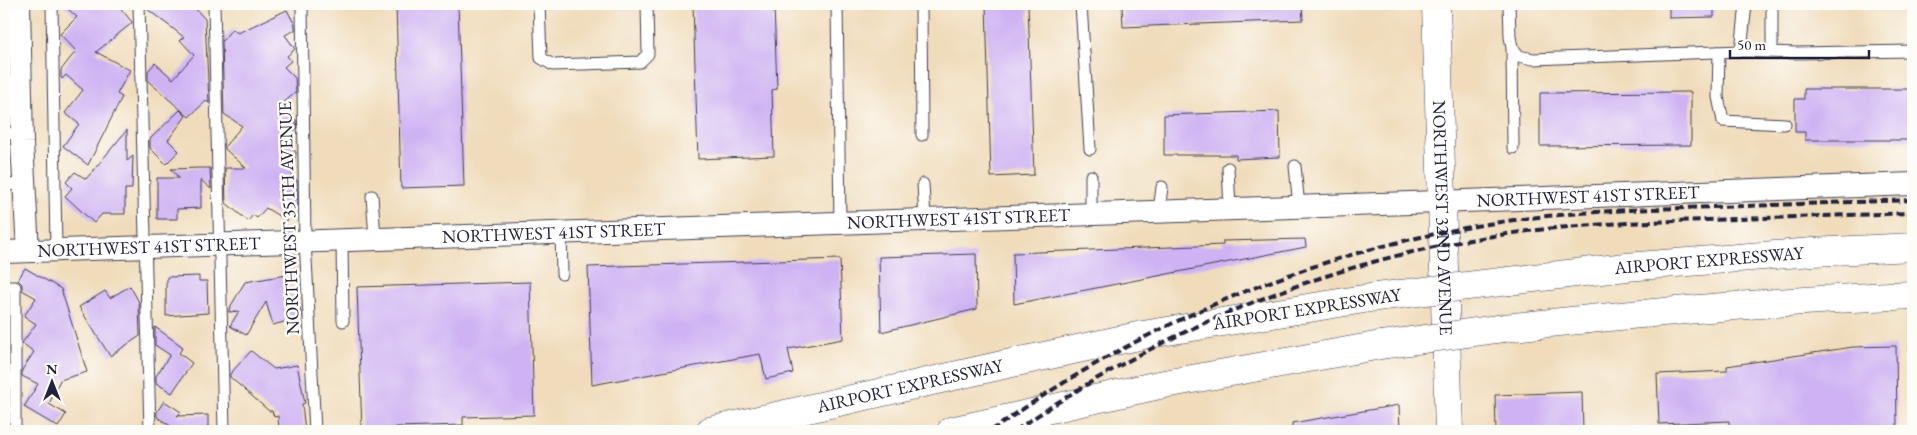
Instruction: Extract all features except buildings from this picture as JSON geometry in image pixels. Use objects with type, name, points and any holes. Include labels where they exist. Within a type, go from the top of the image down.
[{"type":"main road","name":"NORTHWEST 32ND AVENUE","points":[[1436,4],[1449,431]]},
{"type":"main road","name":"AIRPORT EXPRESSWAY","points":[[710,431],[1143,335],[1376,297],[1626,267],[1814,252],[1913,247]]},
{"type":"main road","points":[[950,431],[1160,385],[1381,345],[1504,328],[1642,313],[1806,300],[1913,295]]},
{"type":"street","points":[[19,4],[13,133],[14,184],[28,251]]},
{"type":"street","name":"NORTHWEST 41ST STREET","points":[[4,252],[1913,184]]},
{"type":"lane","points":[[52,4],[56,250]]},
{"type":"lane","points":[[139,4],[150,431]]},
{"type":"lane","points":[[214,4],[224,431]]},
{"type":"lane","name":"NORTHWEST 35TH AVENUE","points":[[302,4],[305,240],[315,431]]},
{"type":"lane","points":[[539,4],[541,58],[553,65],[640,62],[648,54],[646,4]]},
{"type":"lane","points":[[837,4],[840,222]]},
{"type":"lane","points":[[921,4],[922,135]]},
{"type":"lane","points":[[1081,4],[1090,149]]},
{"type":"lane","points":[[1509,4],[1512,47],[1513,148]]},
{"type":"lane","points":[[1741,51],[1746,4]]},
{"type":"lane","points":[[1772,4],[1772,51]]},
{"type":"lane","points":[[1512,47],[1519,56],[1533,59],[1741,51],[1796,53],[1913,50]]},
{"type":"lane","points":[[1719,52],[1718,97],[1723,121],[1785,124]]},
{"type":"lane","points":[[1295,166],[1298,207]]},
{"type":"lane","points":[[1228,168],[1230,209]]},
{"type":"lane","points":[[1091,176],[1091,214]]},
{"type":"lane","points":[[924,184],[925,219]]},
{"type":"lane","points":[[1159,211],[1162,187]]},
{"type":"lane","points":[[372,196],[375,238]]},
{"type":"lane","points":[[561,231],[562,274]]},
{"type":"lane","points":[[342,239],[343,321]]},
{"type":"lane","points":[[4,287],[15,287],[15,431]]},
{"type":"railway","points":[[991,431],[1051,391],[1112,355],[1175,322],[1240,294],[1306,269],[1374,249],[1443,232],[1564,214],[1913,200]]},
{"type":"railway","points":[[1015,431],[1072,393],[1132,359],[1193,328],[1256,301],[1320,278],[1386,258],[1453,243],[1567,227],[1913,213]]}]
